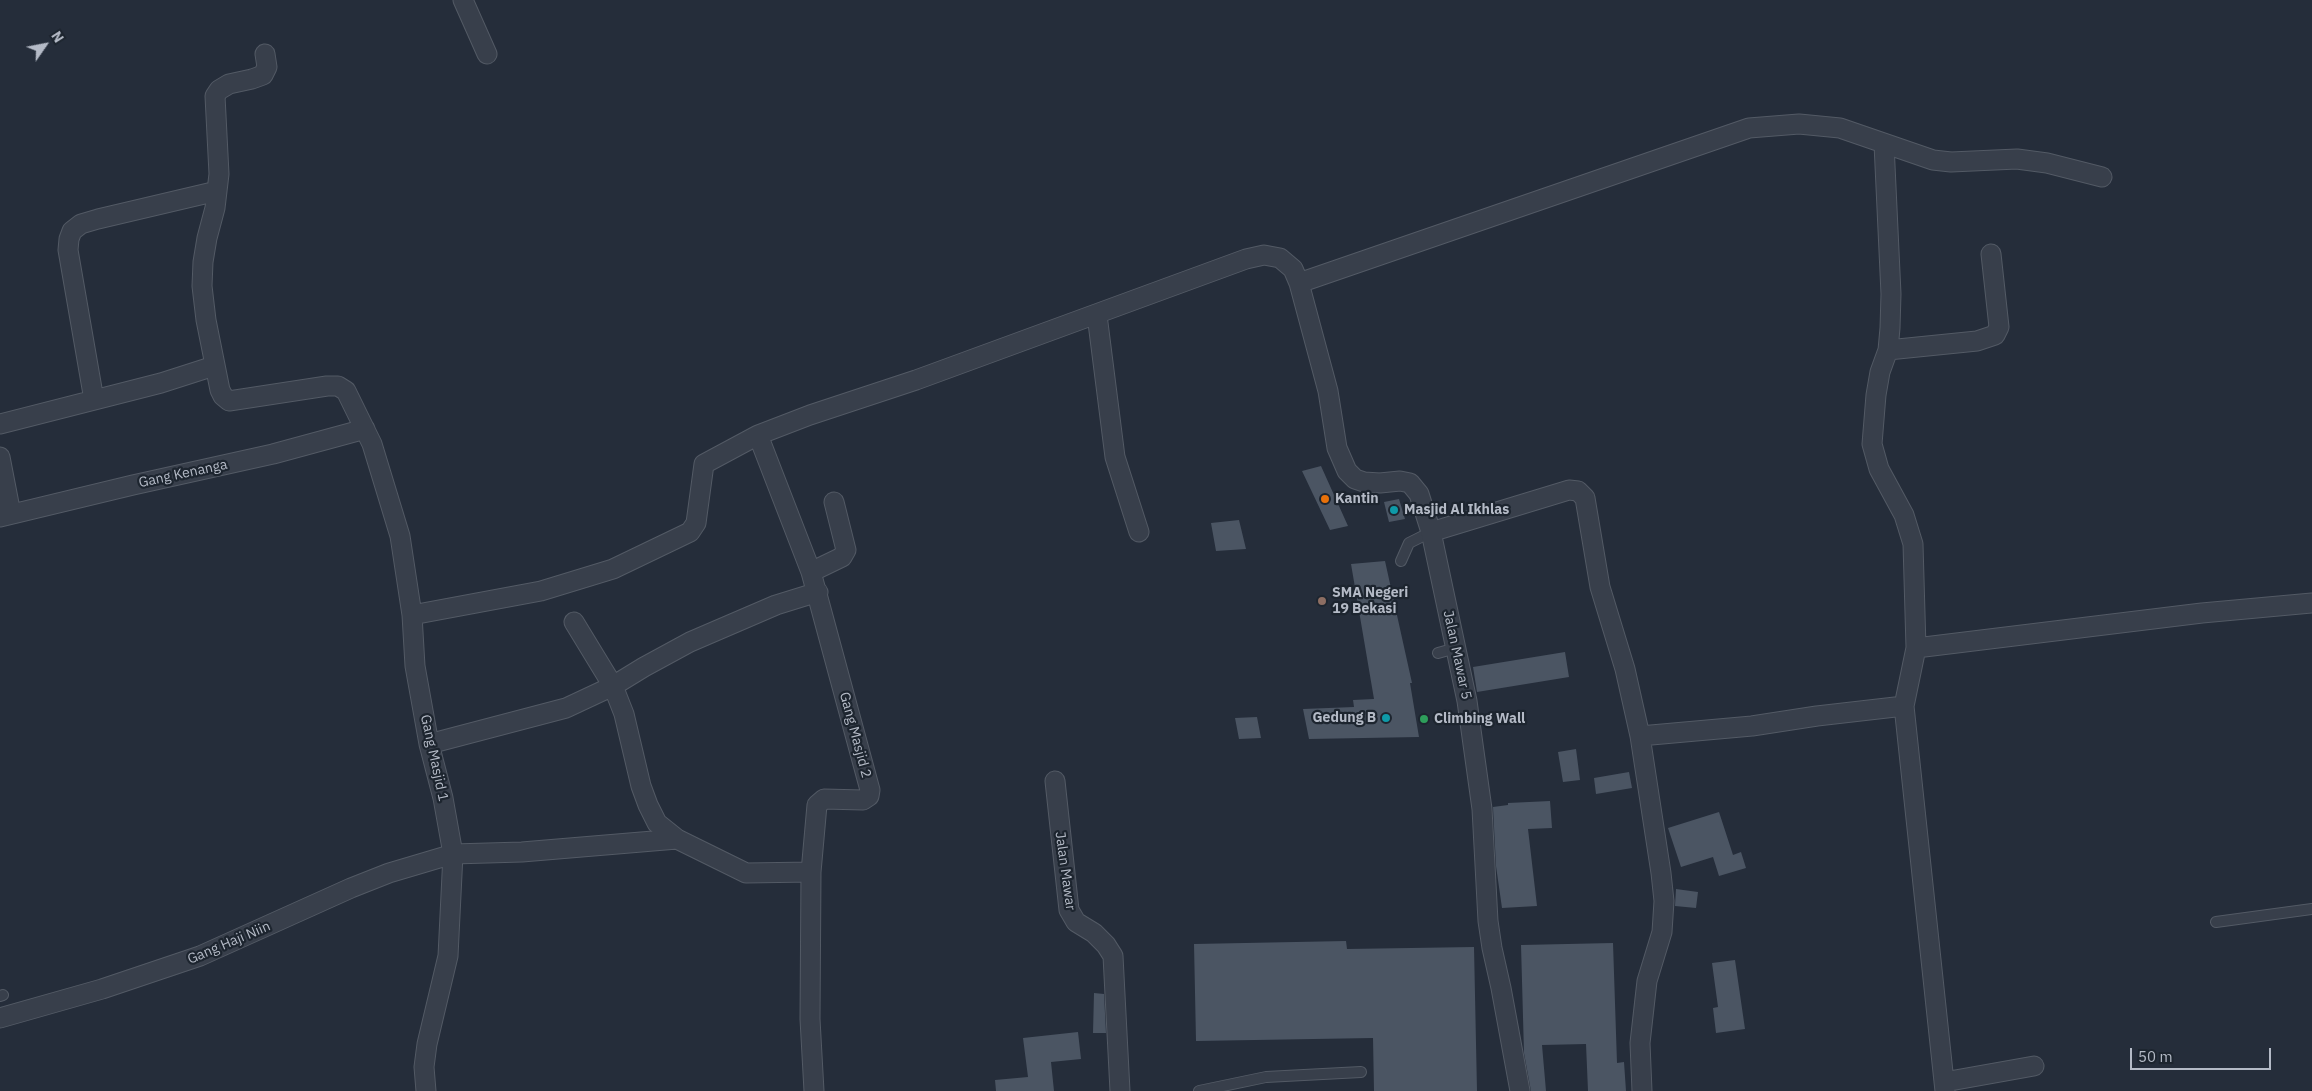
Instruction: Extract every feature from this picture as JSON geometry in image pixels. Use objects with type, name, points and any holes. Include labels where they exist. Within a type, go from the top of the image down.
[{"type":"street","points":[[464,0],[487,54]]},
{"type":"street","points":[[0,424],[161,384],[214,366],[202,286],[206,238],[218,191],[219,174],[214,100],[216,93],[229,84],[252,80],[263,74],[267,67],[265,54]]},
{"type":"street","points":[[412,615],[541,591],[613,568],[690,532],[696,523],[704,464],[758,435],[810,415],[916,380],[1246,259],[1264,255],[1280,258],[1293,268],[1299,283],[1749,128],[1799,124],[1840,128],[1884,144],[1942,161],[2017,159],[2062,166],[2102,177]]},
{"type":"street","points":[[1884,144],[1891,294],[1888,350],[1877,387],[1872,444],[1879,469],[1904,515],[1913,544],[1916,648],[1904,706],[1944,1087],[2034,1066]]},
{"type":"street","points":[[94,400],[68,256],[69,239],[72,231],[81,224],[98,219],[218,191]]},
{"type":"street","points":[[1888,350],[1977,341],[1995,335],[1999,327],[1991,254]]},
{"type":"street","name":"Jalan Mawar 5","points":[[1299,283],[1328,391],[1337,448],[1347,471],[1355,479],[1364,482],[1400,481],[1410,483],[1419,494],[1432,532],[1447,651],[1467,701],[1482,809],[1488,921],[1520,1091]]},
{"type":"street","points":[[1097,315],[1115,457],[1139,532]]},
{"type":"street","name":"Gang Masjid 1","points":[[214,366],[222,396],[229,401],[326,386],[342,388],[350,398],[366,429],[400,536],[412,615],[415,666],[429,744],[443,798],[453,854],[448,956],[427,1044],[424,1068],[426,1091]]},
{"type":"street","name":"Gang Kenanga","points":[[5,516],[273,454],[366,429]]},
{"type":"street","name":"Gang Masjid 2","points":[[758,435],[818,592],[870,790],[869,796],[863,800],[824,799],[817,805],[811,872],[810,1019],[814,1091]]},
{"type":"street","points":[[0,457],[5,516]]},
{"type":"street","points":[[1432,532],[1569,490],[1582,493],[1585,498],[1600,587],[1625,669],[1640,736],[1655,825],[1664,902],[1662,932],[1647,981],[1640,1043],[1642,1091]]},
{"type":"street","points":[[811,572],[842,557],[846,550],[834,502]]},
{"type":"street","points":[[429,744],[566,708],[613,686],[644,667],[698,639],[776,605],[818,592]]},
{"type":"street","points":[[1916,648],[2202,613],[2312,603]]},
{"type":"street","points":[[574,622],[613,686],[624,714],[641,786],[657,822],[677,839],[746,873],[811,872]]},
{"type":"street","points":[[1640,736],[1752,726],[1904,706]]},
{"type":"street","name":"Jalan Mawar","points":[[1055,781],[1069,910],[1076,922],[1094,933],[1113,956],[1120,1091]]},
{"type":"street","name":"Gang Haji Niin","points":[[0,1018],[102,989],[200,956],[351,888],[389,873],[453,854],[522,852],[677,839]]},
{"type":"lane","points":[[1401,561],[1409,543],[1432,532]]},
{"type":"lane","points":[[2216,922],[2312,910]]},
{"type":"lane","points":[[1199,1091],[1266,1077],[1361,1072]]},
{"type":"building","name":"Kantin","points":[[1321,466],[1348,526],[1330,530],[1302,471]]},
{"type":"building","name":"Masjid Al Ikhlas","points":[[1399,499],[1405,519],[1389,522],[1384,502]]},
{"type":"building","points":[[1239,520],[1246,549],[1216,551],[1211,523]]},
{"type":"building","points":[[1385,561],[1412,683],[1410,683],[1419,737],[1309,739],[1303,709],[1354,707],[1353,700],[1374,699],[1351,564]]},
{"type":"building","points":[[1565,652],[1569,677],[1477,692],[1473,667]]},
{"type":"building","points":[[1257,717],[1261,738],[1239,739],[1235,718]]},
{"type":"building","points":[[1576,749],[1580,780],[1563,782],[1558,752]]},
{"type":"building","points":[[1629,772],[1632,788],[1596,794],[1594,778]]},
{"type":"building","points":[[1550,801],[1552,828],[1528,829],[1537,906],[1502,908],[1496,866],[1493,807],[1508,805],[1508,803]]},
{"type":"building","points":[[1719,812],[1733,855],[1741,852],[1746,868],[1719,876],[1713,857],[1681,867],[1668,828]]},
{"type":"building","points":[[1676,889],[1698,892],[1696,908],[1675,906]]},
{"type":"building","points":[[1346,941],[1347,949],[1474,947],[1477,1091],[1374,1091],[1373,1038],[1196,1041],[1194,944]]},
{"type":"building","points":[[1613,943],[1617,1063],[1624,1062],[1626,1091],[1588,1091],[1586,1044],[1542,1045],[1546,1091],[1531,1091],[1524,1053],[1521,945]]},
{"type":"building","points":[[1735,960],[1745,1029],[1716,1033],[1713,1008],[1718,1007],[1712,963]]},
{"type":"building","points":[[1094,993],[1104,994],[1106,1033],[1093,1033]]},
{"type":"building","points":[[1078,1032],[1081,1059],[1051,1062],[1054,1091],[996,1091],[995,1080],[1028,1077],[1023,1038]]},
{"type":"place","name":"Kantin","points":[[1325,499]]},
{"type":"place","name":"Masjid Al Ikhlas","points":[[1394,510]]},
{"type":"place","name":"SMA Negeri 19 Bekasi","points":[[1322,601]]},
{"type":"place","name":"Gedung B","points":[[1386,718]]},
{"type":"place","name":"Climbing Wall","points":[[1424,719]]}]
